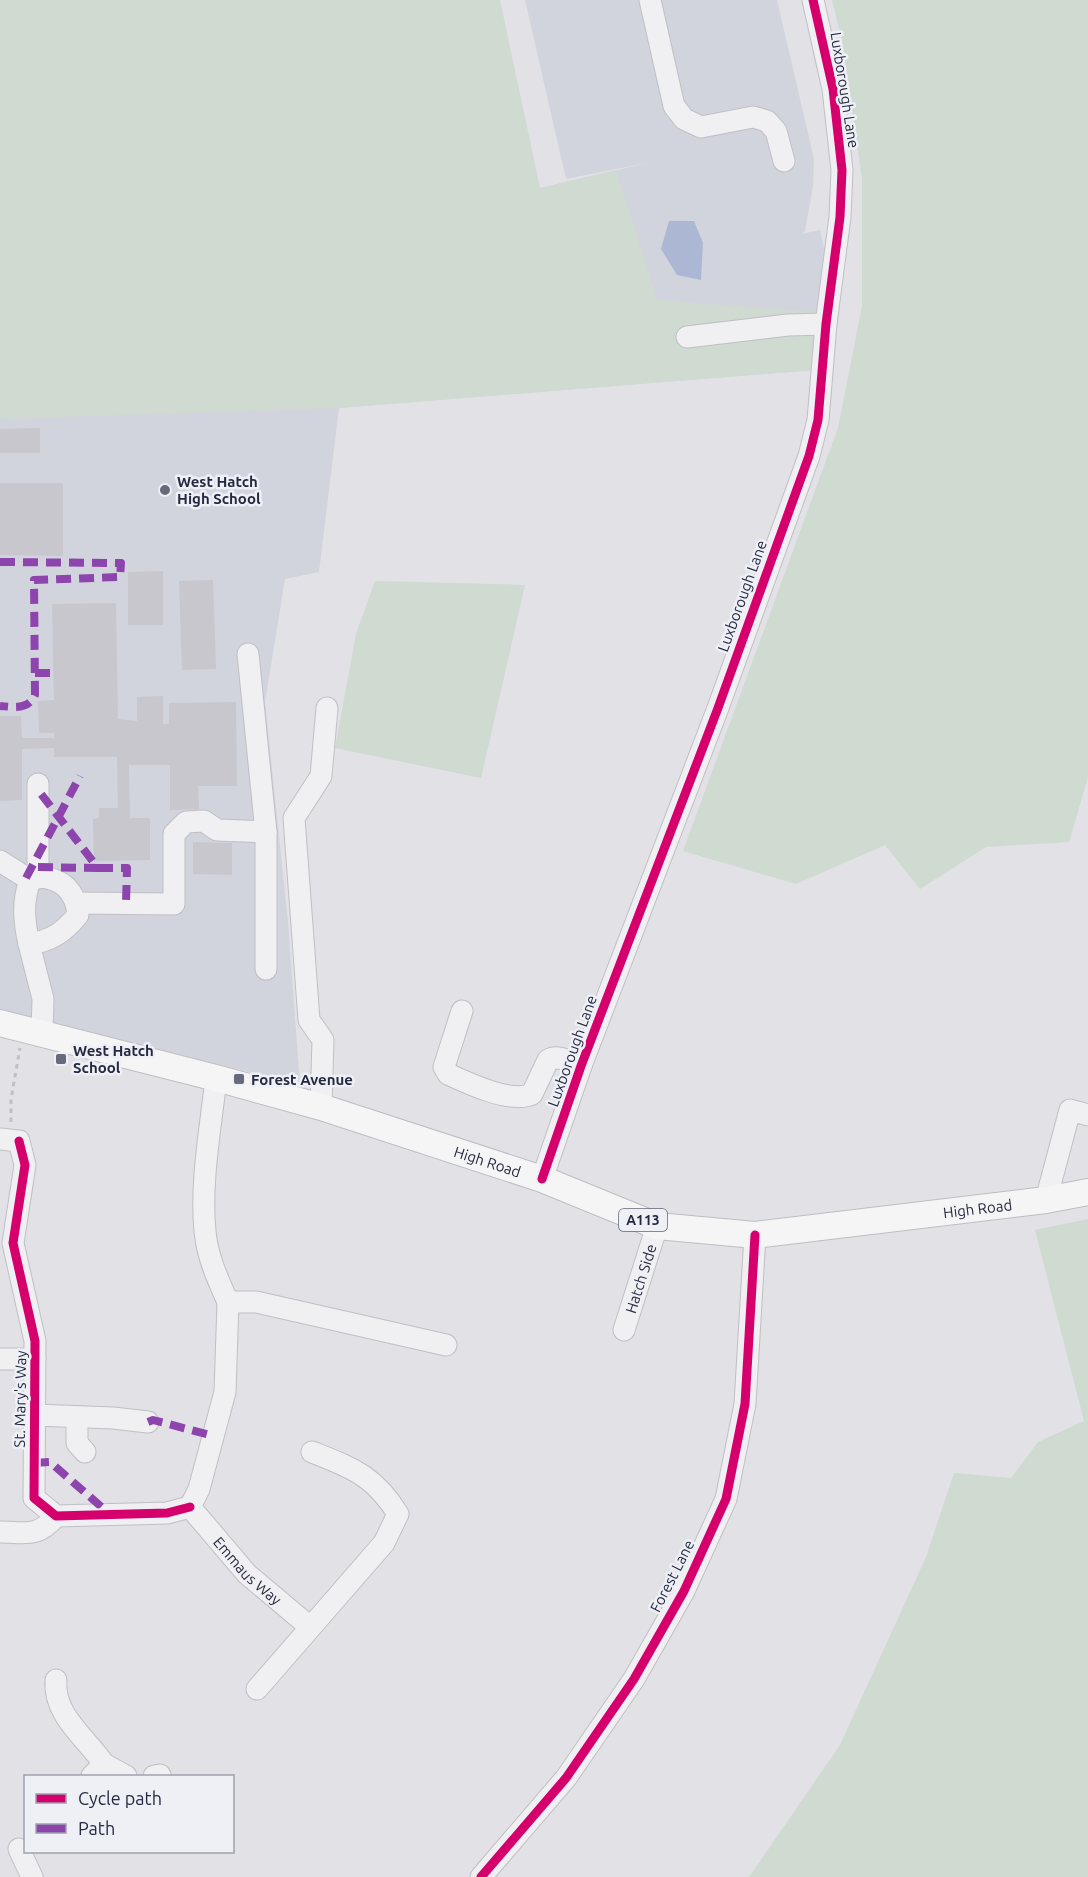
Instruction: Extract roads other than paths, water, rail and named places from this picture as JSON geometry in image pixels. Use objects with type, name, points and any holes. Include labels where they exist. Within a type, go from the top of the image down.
[{"type":"main road","name":"High Road","points":[[22,1029],[321,1107],[542,1179],[657,1226],[755,1235],[1046,1200],[1088,1192]]},
{"type":"street","points":[[650,0],[674,106],[684,119],[701,127],[753,117],[767,122],[776,131],[784,161]]},
{"type":"street","name":"Luxborough Lane","points":[[542,1179],[581,1066],[718,708],[809,456],[818,420],[826,324],[840,217],[842,170],[833,89],[813,0]]},
{"type":"street","points":[[687,337],[788,325],[826,324]]},
{"type":"street","points":[[248,654],[266,832],[266,969]]},
{"type":"street","points":[[321,1107],[324,1041],[309,1020],[294,818],[321,776],[327,708]]},
{"type":"street","points":[[22,1029],[43,999],[23,914],[27,890],[34,879],[38,784]]},
{"type":"street","points":[[77,903],[174,904],[174,834],[186,822],[204,821],[218,830],[266,832]]},
{"type":"street","points":[[0,861],[34,879],[49,877],[58,880],[73,893],[77,903],[78,915],[54,938],[29,944]]},
{"type":"street","points":[[462,1011],[444,1067],[444,1071],[448,1074],[506,1095],[521,1098],[531,1094],[551,1058],[559,1058],[581,1066]]},
{"type":"street","points":[[0,1532],[37,1533],[47,1527],[56,1516],[167,1513],[190,1507],[199,1489],[225,1392],[228,1302],[215,1274],[205,1233],[204,1202],[216,1078]]},
{"type":"street","points":[[1046,1200],[1070,1110],[1088,1115]]},
{"type":"street","name":"St. Mary's Way","points":[[10,1140],[25,1165],[13,1243],[35,1341],[34,1498],[56,1516]]},
{"type":"street","name":"Hatch Side","points":[[624,1330],[657,1226]]},
{"type":"street","name":"Forest Lane","points":[[481,1877],[566,1778],[634,1679],[684,1591],[726,1499],[745,1404],[755,1235]]},
{"type":"street","points":[[228,1302],[256,1302],[446,1345]]},
{"type":"street","points":[[0,1359],[35,1359]]},
{"type":"street","points":[[35,1415],[113,1418],[148,1422]]},
{"type":"street","points":[[77,1417],[77,1443],[85,1452]]},
{"type":"street","points":[[257,1689],[384,1543],[398,1514],[387,1496],[370,1480],[354,1469],[312,1452]]},
{"type":"street","name":"Emmaus Way","points":[[190,1507],[247,1574],[310,1627]]},
{"type":"street","points":[[56,1680],[57,1701],[98,1770],[121,1775]]},
{"type":"street","points":[[15,1847],[32,1877]]},
{"type":"water","points":[[669,221],[694,221],[703,243],[701,280],[677,275],[661,249]]},
{"type":"place","name":"West Hatch High School","points":[[165,490]]},
{"type":"place","name":"West Hatch School","points":[[61,1059]]},
{"type":"place","name":"Forest Avenue","points":[[239,1079]]}]
